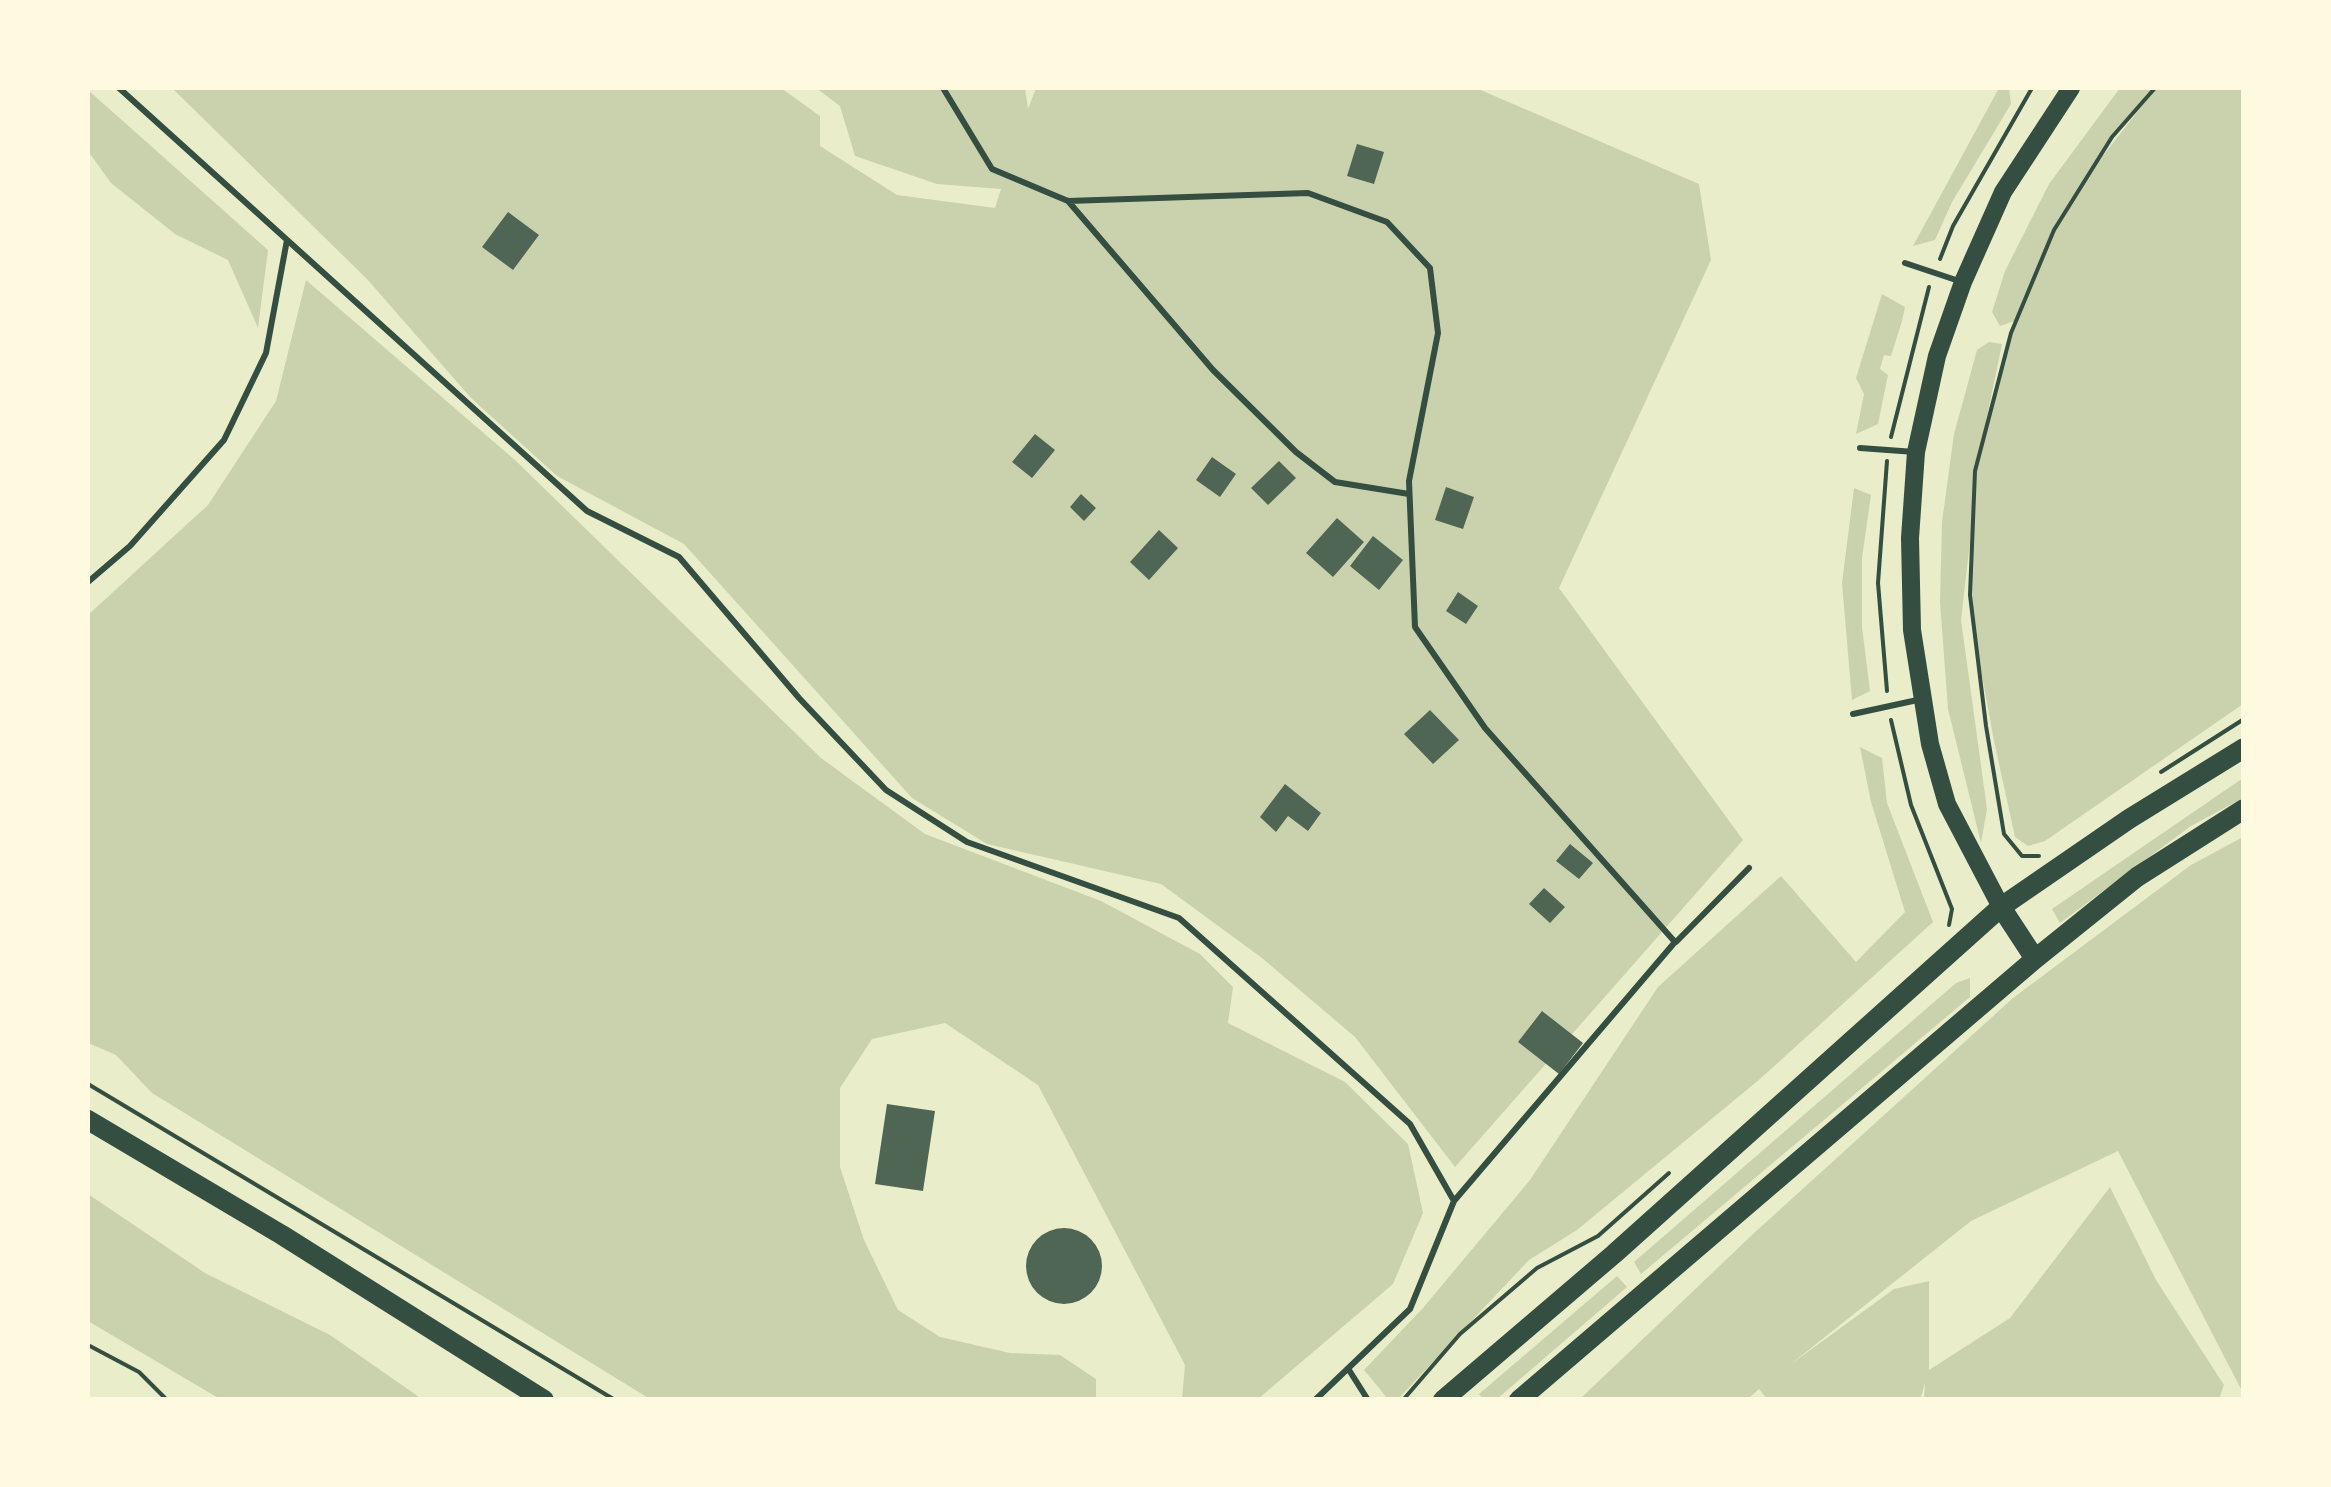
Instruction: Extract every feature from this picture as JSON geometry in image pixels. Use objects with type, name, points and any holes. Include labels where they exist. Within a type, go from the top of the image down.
[{"type":"main road","points":[[2035,959],[2001,908],[1947,804],[1912,630],[1910,538],[1916,452],[1938,356],[1963,282],[2003,192],[2071,88]]},
{"type":"main road","points":[[1444,1400],[2001,908],[2129,818],[2244,748]]},
{"type":"main road","points":[[1519,1400],[2035,959],[2137,877],[2244,809]]},
{"type":"main road","points":[[88,1120],[282,1234],[544,1400]]},
{"type":"lane","points":[[119,88],[587,511],[679,557],[800,698],[886,790],[967,842],[1179,918],[1410,1124],[1454,1200]]},
{"type":"lane","points":[[943,88],[992,169],[1068,201],[1308,193],[1387,222],[1430,268],[1438,333],[1409,494],[1414,627],[1485,728],[1675,942]]},
{"type":"lane","points":[[1068,201],[1213,370],[1296,452],[1334,482],[1409,494]]},
{"type":"lane","points":[[88,582],[130,546],[224,440],[266,354],[287,239]]},
{"type":"lane","points":[[1905,263],[1963,282]]},
{"type":"lane","points":[[1860,448],[1916,452]]},
{"type":"lane","points":[[1853,714],[1923,699]]},
{"type":"lane","points":[[1314,1400],[1410,1309],[1454,1200],[1675,942],[1748,868]]},
{"type":"lane","points":[[1350,1370],[1368,1400]]},
{"type":"path","points":[[1949,927],[1952,909],[1911,804],[1889,708],[1878,583],[1889,450],[1924,298],[1934,272],[1953,226],[2032,88]]},
{"type":"path","points":[[2045,856],[2022,856],[2004,834],[1970,595],[1975,471],[2010,333],[2054,230],[2112,137],[2154,88]]},
{"type":"path","points":[[2154,777],[2244,719]]},
{"type":"path","points":[[88,1084],[615,1400]]},
{"type":"path","points":[[1403,1400],[1460,1334],[1537,1268],[1598,1236],[1671,1172]]},
{"type":"path","points":[[88,1346],[140,1372],[167,1400]]},
{"type":"green space","points":[[172,88],[781,88],[820,116],[820,146],[897,195],[995,208],[1001,189],[937,184],[855,156],[840,106],[816,88],[1025,88],[1028,109],[1036,88],[1476,88],[1699,184],[1711,260],[1559,588],[1743,840],[1455,1167],[1355,1037],[1262,958],[1161,884],[987,844],[912,798],[684,544],[557,476],[471,398],[367,279]]},
{"type":"green space","points":[[1999,88],[2009,88],[2011,104],[1952,202],[1935,240],[1913,246]]},
{"type":"green space","points":[[2120,88],[2155,88],[2112,137],[2098,162],[2156,88],[2243,88],[2243,704],[2045,841],[2028,846],[2015,837],[1973,626],[1971,533],[1961,620],[1987,809],[1981,843],[1948,709],[1940,602],[1942,522],[1954,434],[1977,350],[1989,342],[2002,344],[1984,431],[2017,320],[2000,326],[1992,312],[2005,271],[2049,184]]},
{"type":"green space","points":[[88,90],[268,250],[258,328],[228,260],[175,234],[111,183],[88,151]]},
{"type":"green space","points":[[306,280],[515,460],[821,758],[925,834],[1101,901],[1200,954],[1233,987],[1228,1023],[1345,1082],[1408,1144],[1423,1213],[1393,1284],[1258,1399],[1182,1399],[1185,1365],[1038,1085],[945,1023],[872,1039],[840,1088],[840,1167],[864,1240],[898,1310],[940,1337],[1010,1353],[1060,1355],[1096,1379],[1096,1399],[650,1399],[152,1093],[116,1055],[88,1043],[88,615],[208,505],[276,401]]},
{"type":"green space","points":[[1882,294],[1905,307],[1891,356],[1884,355],[1880,369],[1888,375],[1878,424],[1856,434],[1864,394],[1856,378]]},
{"type":"green space","points":[[1854,488],[1871,495],[1862,558],[1862,627],[1870,691],[1852,700],[1842,583]]},
{"type":"green space","points":[[1860,747],[1882,758],[1887,803],[1933,922],[1760,1079],[1577,1230],[1529,1260],[1398,1399],[1388,1399],[1364,1370],[1423,1308],[1530,1180],[1658,987],[1781,876],[1856,962],[1905,912],[1871,802]]},
{"type":"green space","points":[[2243,778],[2243,798],[2191,826],[2060,923],[2052,909]]},
{"type":"green space","points":[[2243,837],[2243,1393],[2118,1151],[1971,1221],[1791,1364],[1894,1289],[1929,1281],[1929,1370],[2010,1318],[2110,1187],[2156,1280],[2224,1385],[2219,1399],[1924,1399],[1925,1383],[1920,1400],[1767,1399],[1759,1389],[1748,1399],[1580,1399],[1753,1234],[2013,998],[2191,865]]},
{"type":"green space","points":[[1970,978],[1970,997],[1641,1274],[1634,1262],[1956,983]]},
{"type":"green space","points":[[88,1194],[205,1273],[330,1335],[422,1399],[220,1399],[88,1321]]},
{"type":"green space","points":[[1617,1276],[1627,1287],[1497,1399],[1483,1399],[1479,1394]]},
{"type":"building","points":[[1357,144],[1384,152],[1374,184],[1347,176]]},
{"type":"building","points":[[508,212],[539,235],[513,270],[482,247]]},
{"type":"building","points":[[1035,434],[1055,450],[1032,478],[1012,462]]},
{"type":"building","points":[[1212,457],[1236,474],[1220,497],[1196,480]]},
{"type":"building","points":[[1279,461],[1296,478],[1268,505],[1251,488]]},
{"type":"building","points":[[1446,487],[1474,497],[1463,529],[1435,520]]},
{"type":"building","points":[[1081,494],[1096,508],[1084,521],[1070,507]]},
{"type":"building","points":[[1337,518],[1364,542],[1333,577],[1306,553]]},
{"type":"building","points":[[1159,530],[1178,548],[1149,580],[1130,562]]},
{"type":"building","points":[[1373,536],[1403,560],[1379,590],[1350,566]]},
{"type":"building","points":[[1458,592],[1478,606],[1466,624],[1446,611]]},
{"type":"building","points":[[1430,710],[1459,740],[1433,764],[1404,734]]},
{"type":"building","points":[[1285,784],[1321,813],[1308,831],[1288,816],[1276,832],[1260,817]]},
{"type":"building","points":[[1570,844],[1593,863],[1579,879],[1556,861]]},
{"type":"building","points":[[1544,888],[1565,907],[1550,923],[1529,904]]},
{"type":"building","points":[[1542,1011],[1583,1043],[1559,1074],[1518,1042]]},
{"type":"building","points":[[887,1104],[935,1111],[923,1191],[875,1184]]},
{"type":"building","points":[[1064,1228],[1091,1239],[1102,1266],[1091,1293],[1064,1304],[1037,1293],[1026,1266],[1037,1239]]}]
